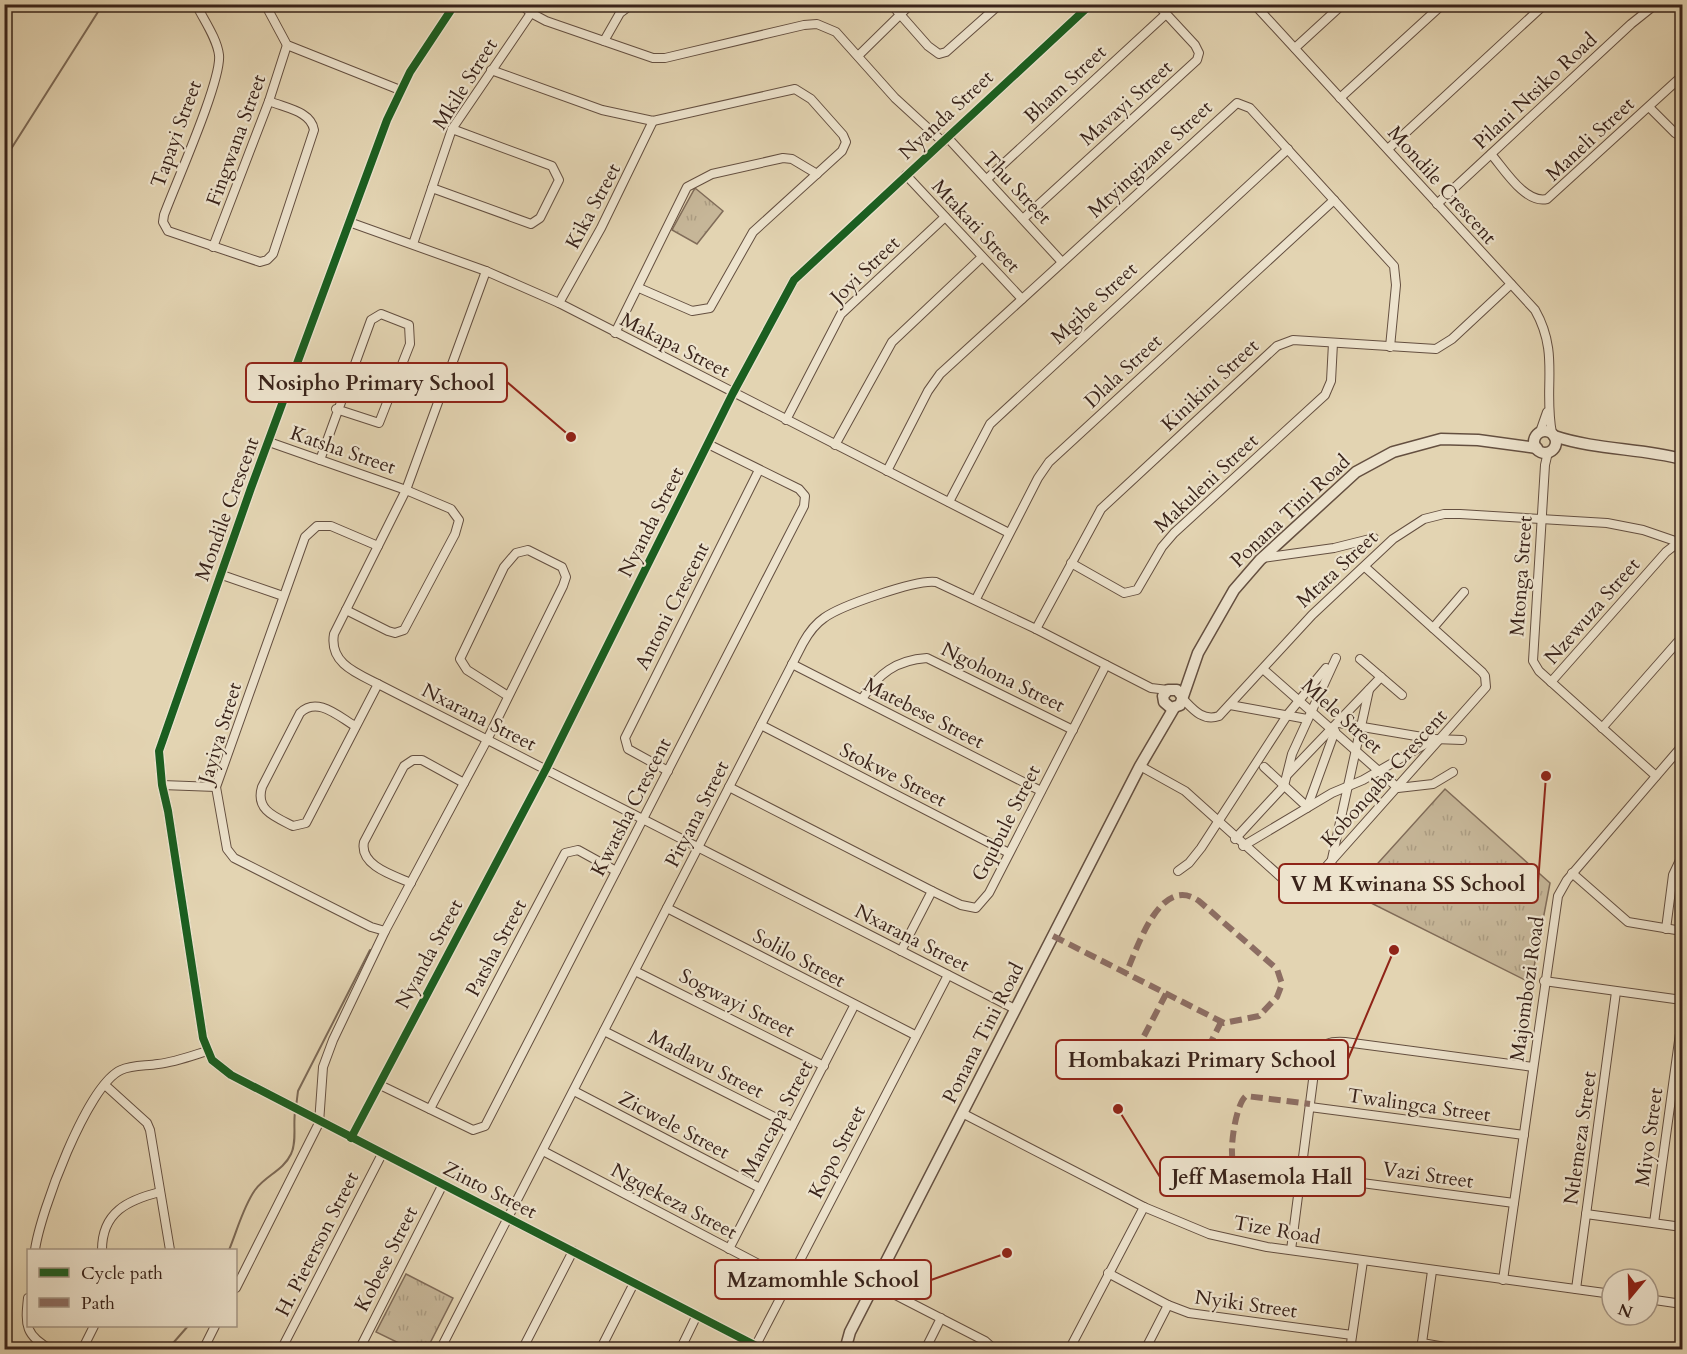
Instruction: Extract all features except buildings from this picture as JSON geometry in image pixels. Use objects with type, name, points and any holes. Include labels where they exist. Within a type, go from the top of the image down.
[{"type":"street","name":"Tapayi Street","points":[[196,4],[218,50],[219,61],[212,88],[163,222],[168,231],[260,262],[270,258],[276,249],[314,130],[313,123],[305,115],[269,101]]},
{"type":"street","points":[[265,4],[287,45],[400,90]]},
{"type":"street","name":"Mondile Crescent","points":[[207,1051],[162,785],[159,751],[349,222],[400,90],[455,4]]},
{"type":"street","name":"Thu Street","points":[[521,4],[531,13],[648,57],[665,58],[817,24],[836,32],[895,98],[945,139],[987,179],[1062,262]]},
{"type":"street","points":[[604,41],[620,14],[632,4]]},
{"type":"street","points":[[891,4],[931,49],[943,53],[1000,4]]},
{"type":"street","points":[[858,56],[911,4]]},
{"type":"street","name":"Nyanda Street","points":[[351,1138],[546,770],[733,393],[799,274],[1091,4]]},
{"type":"street","name":"Mavayi Street","points":[[1024,218],[1197,60],[1199,53],[1195,45],[1157,4]]},
{"type":"street","points":[[1295,48],[1343,4]]},
{"type":"street","points":[[1340,98],[1443,4]]},
{"type":"street","points":[[1388,149],[1545,4]]},
{"type":"street","name":"Pilani Ntsiko Road","points":[[1437,204],[1631,24],[1656,4]]},
{"type":"street","name":"Mondile Crescent","points":[[1256,5],[1534,310],[1549,341],[1547,412],[1553,435]]},
{"type":"street","name":"Mkile Street","points":[[413,244],[452,129],[531,13]]},
{"type":"street","name":"Bham Street","points":[[987,179],[1166,14]]},
{"type":"street","name":"Fingwana Street","points":[[213,247],[269,101],[287,45]]},
{"type":"street","points":[[491,69],[602,110],[653,121],[784,91],[801,91],[828,117],[846,142],[842,151],[753,231],[710,308],[692,311],[639,288]]},
{"type":"street","name":"Maneli Street","points":[[1491,154],[1529,196],[1538,200],[1547,199],[1683,76]]},
{"type":"street","name":"Mtyingizane Street","points":[[887,471],[936,379],[1237,103],[1250,108],[1394,266],[1396,285],[1390,347]]},
{"type":"street","points":[[1649,107],[1675,133],[1683,137]]},
{"type":"street","name":"Kika Street","points":[[559,303],[601,228],[653,121]]},
{"type":"street","points":[[432,188],[531,224],[540,218],[559,180],[552,166],[452,129]]},
{"type":"street","name":"Mgibe Street","points":[[949,502],[990,424],[1288,149]]},
{"type":"street","points":[[615,333],[681,198],[692,184],[712,174],[783,158],[792,159],[817,174]]},
{"type":"street","name":"Mtakati Street","points":[[906,175],[1022,299]]},
{"type":"street","name":"Dlala Street","points":[[976,599],[1009,533],[1049,462],[1334,200]]},
{"type":"street","name":"Joyi Street","points":[[786,420],[841,314],[945,217]]},
{"type":"street","name":"Makapa Street","points":[[349,222],[486,271],[559,303],[1009,533]]},
{"type":"street","points":[[835,445],[892,342],[982,257]]},
{"type":"street","name":"Nxarana Street","points":[[486,271],[406,490],[334,634],[336,656],[344,665],[378,684],[1015,1008]]},
{"type":"street","name":"Kinikini Street","points":[[1036,629],[1095,517],[1109,500],[1271,351],[1286,341],[1429,349],[1442,346],[1511,284]]},
{"type":"street","points":[[320,460],[336,409],[371,320],[381,314],[410,325],[411,344],[379,423],[336,409]]},
{"type":"street","name":"Makuleni Street","points":[[1071,564],[1124,593],[1137,590],[1162,547],[1174,533],[1324,395],[1331,381],[1333,343]]},
{"type":"street","name":"Mondile Crescent","points":[[1538,434],[1547,412]]},
{"type":"street","points":[[1538,434],[1545,450]]},
{"type":"street","name":"Ponana Tini Road","points":[[1148,751],[1166,695],[1198,653],[1234,590],[1262,558],[1333,491],[1371,462],[1408,447],[1431,441],[1478,440],[1538,434],[1553,435],[1598,447],[1659,453],[1683,459]]},
{"type":"street","points":[[1545,450],[1553,435]]},
{"type":"street","name":"Ponana Tini Road","points":[[1478,440],[1545,450],[1582,450],[1598,447]]},
{"type":"street","name":"Katsha Street","points":[[269,442],[406,490],[455,513],[459,524],[455,534],[405,630],[395,633],[388,631],[346,610]]},
{"type":"street","name":"Kwatsha Crescent","points":[[380,1085],[473,1130],[485,1126],[644,819],[806,500],[802,492],[708,444]]},
{"type":"street","name":"Mtonga Street","points":[[1545,450],[1532,655],[1535,666],[1551,682]]},
{"type":"street","name":"Antoni Crescent","points":[[668,771],[625,746],[627,731],[759,470]]},
{"type":"street","name":"Mtata Street","points":[[1179,702],[1211,718],[1219,716],[1294,633],[1393,539],[1434,516],[1461,514],[1607,523],[1643,530],[1682,543]]},
{"type":"street","name":"Jayiya Street","points":[[378,546],[331,526],[314,528],[305,537],[216,787],[226,849],[234,858],[371,927],[386,931]]},
{"type":"street","points":[[1262,558],[1334,548],[1374,538]]},
{"type":"street","name":"Nzewuza Street","points":[[1656,776],[1551,682],[1666,552],[1682,543]]},
{"type":"street","points":[[237,1286],[319,1123],[322,1079],[327,1055],[386,931],[487,740],[566,577],[565,570],[558,564],[528,550],[516,553],[504,567],[459,659],[467,670],[508,696]]},
{"type":"street","name":"Kobonqaba Crescent","points":[[1140,766],[1178,786],[1290,886],[1300,891],[1309,886],[1398,788],[1437,739],[1481,695],[1487,681],[1482,672],[1365,567]]},
{"type":"street","points":[[222,574],[283,596]]},
{"type":"street","name":"Pityana Street","points":[[440,1350],[792,664],[809,633],[825,617],[906,585],[927,580],[936,582],[976,599],[1166,695]]},
{"type":"street","points":[[1433,627],[1464,592]]},
{"type":"street","points":[[1602,728],[1683,637]]},
{"type":"street","name":"Ponana Tini Road","points":[[845,1350],[850,1332],[1015,1008],[1148,751],[1179,702],[1198,653]]},
{"type":"street","name":"Ngohona Street","points":[[862,699],[875,680],[884,672],[927,658],[1073,730]]},
{"type":"street","points":[[1285,782],[1292,754],[1336,658]]},
{"type":"street","points":[[1360,659],[1402,695]]},
{"type":"street","name":"Matebese Street","points":[[792,664],[1041,791]]},
{"type":"street","name":"Gqubule Street","points":[[729,787],[932,891],[969,908],[980,906],[1106,665]]},
{"type":"street","points":[[1178,871],[1189,863],[1218,823],[1288,714],[1326,668]]},
{"type":"street","name":"Mlele Street","points":[[1263,669],[1299,700],[1309,715],[1336,728],[1355,749],[1398,788]]},
{"type":"street","points":[[1235,839],[1285,782],[1304,754],[1336,728],[1381,677]]},
{"type":"street","points":[[355,726],[319,705],[309,705],[300,713],[260,794],[264,809],[293,826],[303,826],[308,821],[378,684]]},
{"type":"street","points":[[1177,690],[1179,702],[1168,706],[1166,695],[1177,690]]},
{"type":"street","points":[[1328,876],[1369,690]]},
{"type":"street","points":[[1230,705],[1309,715]]},
{"type":"street","name":"Stokwe Street","points":[[761,725],[1009,853]]},
{"type":"street","points":[[1336,728],[1360,727],[1437,739],[1462,740]]},
{"type":"street","points":[[1306,807],[1336,728]]},
{"type":"street","points":[[1243,846],[1306,807],[1437,739]]},
{"type":"street","name":"Majombozi Road","points":[[1503,1280],[1555,904],[1562,887],[1572,873],[1683,746]]},
{"type":"street","points":[[411,884],[373,865],[364,854],[364,843],[409,762],[422,760],[464,783]]},
{"type":"street","points":[[1264,767],[1285,782],[1306,807]]},
{"type":"street","points":[[1398,788],[1433,784],[1453,772]]},
{"type":"street","points":[[162,785],[216,787]]},
{"type":"street","name":"Patsha Street","points":[[430,1109],[566,853],[578,850],[616,872]]},
{"type":"street","points":[[1666,929],[1673,875],[1683,856]]},
{"type":"street","points":[[1572,873],[1628,922],[1683,932]]},
{"type":"street","points":[[901,951],[932,891]]},
{"type":"street","name":"Solilo Street","points":[[667,908],[854,1006],[915,1035]]},
{"type":"street","name":"Sogwayi Street","points":[[636,971],[824,1066]]},
{"type":"street","name":"Kopo Street","points":[[760,1347],[789,1280],[948,975]]},
{"type":"street","points":[[1544,981],[1683,1000]]},
{"type":"street","name":"Ntlemeza Street","points":[[1576,1289],[1616,992]]},
{"type":"street","name":"Mancapa Street","points":[[729,1248],[854,1006]]},
{"type":"street","name":"Miyo Street","points":[[1654,1223],[1683,1019]]},
{"type":"street","name":"Madlavu Street","points":[[604,1031],[792,1126]]},
{"type":"street","points":[[1291,1250],[1317,1054],[1322,1047],[1334,1041],[1533,1067]]},
{"type":"street","points":[[35,1249],[41,1220],[73,1139],[105,1085],[123,1069],[159,1064],[207,1051]]},
{"type":"street","name":"Zinto Street","points":[[207,1051],[212,1060],[231,1075],[319,1123],[760,1347]]},
{"type":"street","points":[[105,1085],[147,1123],[153,1138],[170,1249]]},
{"type":"street","name":"Zicwele Street","points":[[574,1091],[759,1188]]},
{"type":"street","name":"Twalingca Street","points":[[1310,1107],[1524,1135]]},
{"type":"street","name":"Tize Road","points":[[962,1113],[1144,1207],[1209,1234],[1251,1244],[1363,1261],[1600,1292]]},
{"type":"street","name":"Ngqekeza Street","points":[[543,1151],[789,1280]]},
{"type":"street","name":"H. Pieterson Street","points":[[281,1350],[382,1154]]},
{"type":"street","name":"Vazi Street","points":[[1301,1175],[1514,1203]]},
{"type":"street","name":"Kobese Street","points":[[359,1350],[443,1184]]},
{"type":"street","points":[[102,1249],[105,1231],[124,1204],[160,1192]]},
{"type":"street","points":[[1069,1350],[1144,1207]]},
{"type":"street","points":[[1586,1214],[1683,1227]]},
{"type":"street","points":[[522,1350],[573,1251]]},
{"type":"street","points":[[1350,1350],[1363,1261]]},
{"type":"street","points":[[1432,1271],[1422,1346],[1462,1350]]},
{"type":"street","name":"Nyiki Street","points":[[1108,1273],[1168,1305],[1189,1313],[1352,1335]]},
{"type":"street","points":[[600,1350],[634,1282]]},
{"type":"street","points":[[874,1284],[985,1341],[995,1350]]},
{"type":"street","points":[[1660,1301],[1683,1305]]},
{"type":"street","points":[[1145,1350],[1168,1305]]},
{"type":"street","points":[[680,1350],[696,1315]]},
{"type":"street","points":[[925,1350],[941,1318]]},
{"type":"street","points":[[28,1327],[28,1331],[52,1350]]},
{"type":"street","points":[[82,1350],[94,1327]]},
{"type":"street","points":[[203,1350],[214,1327]]},
{"type":"street","name":"Ponana Tini Road","points":[[836,1350],[850,1332]]},
{"type":"green space","points":[[695,188],[723,211],[697,244],[672,230]]},
{"type":"green space","points":[[1445,789],[1550,883],[1531,983],[1351,893]]},
{"type":"green space","points":[[406,1274],[453,1298],[427,1349],[411,1349],[376,1332]]},
{"type":"waterway","points":[[4,160],[103,4]]},
{"type":"waterway","points":[[296,1107],[298,1091],[370,950]]},
{"type":"waterway","points":[[229,1249],[255,1190],[284,1165],[291,1154],[295,1112]]},
{"type":"waterway","points":[[162,1350],[174,1342],[187,1327]]},
{"type":"marked path","points":[[1053,936],[1224,1023],[1259,1016],[1277,997],[1282,984],[1277,969],[1199,901],[1185,895],[1173,897],[1152,917],[1126,973]]},
{"type":"marked path","points":[[1144,1036],[1166,994]]},
{"type":"marked path","points":[[1200,1064],[1221,1022]]},
{"type":"marked path","points":[[1301,1175],[1234,1164],[1233,1139],[1239,1108],[1246,1096],[1310,1104]]},
{"type":"cycle path","points":[[455,4],[410,72],[387,120],[251,488],[159,751],[162,785],[203,1038],[212,1060],[231,1075],[764,1350]]},
{"type":"cycle path","points":[[351,1138],[546,769],[733,393],[794,280],[1091,4]]},
{"type":"place","name":"Nosipho Primary School","points":[[571,437]]},
{"type":"place","name":"V M Kwinana SS School","points":[[1546,776]]},
{"type":"place","name":"Hombakazi Primary School","points":[[1394,950]]},
{"type":"place","name":"Jeff Masemola Hall","points":[[1118,1109]]},
{"type":"place","name":"Mzamomhle School","points":[[1007,1253]]}]
